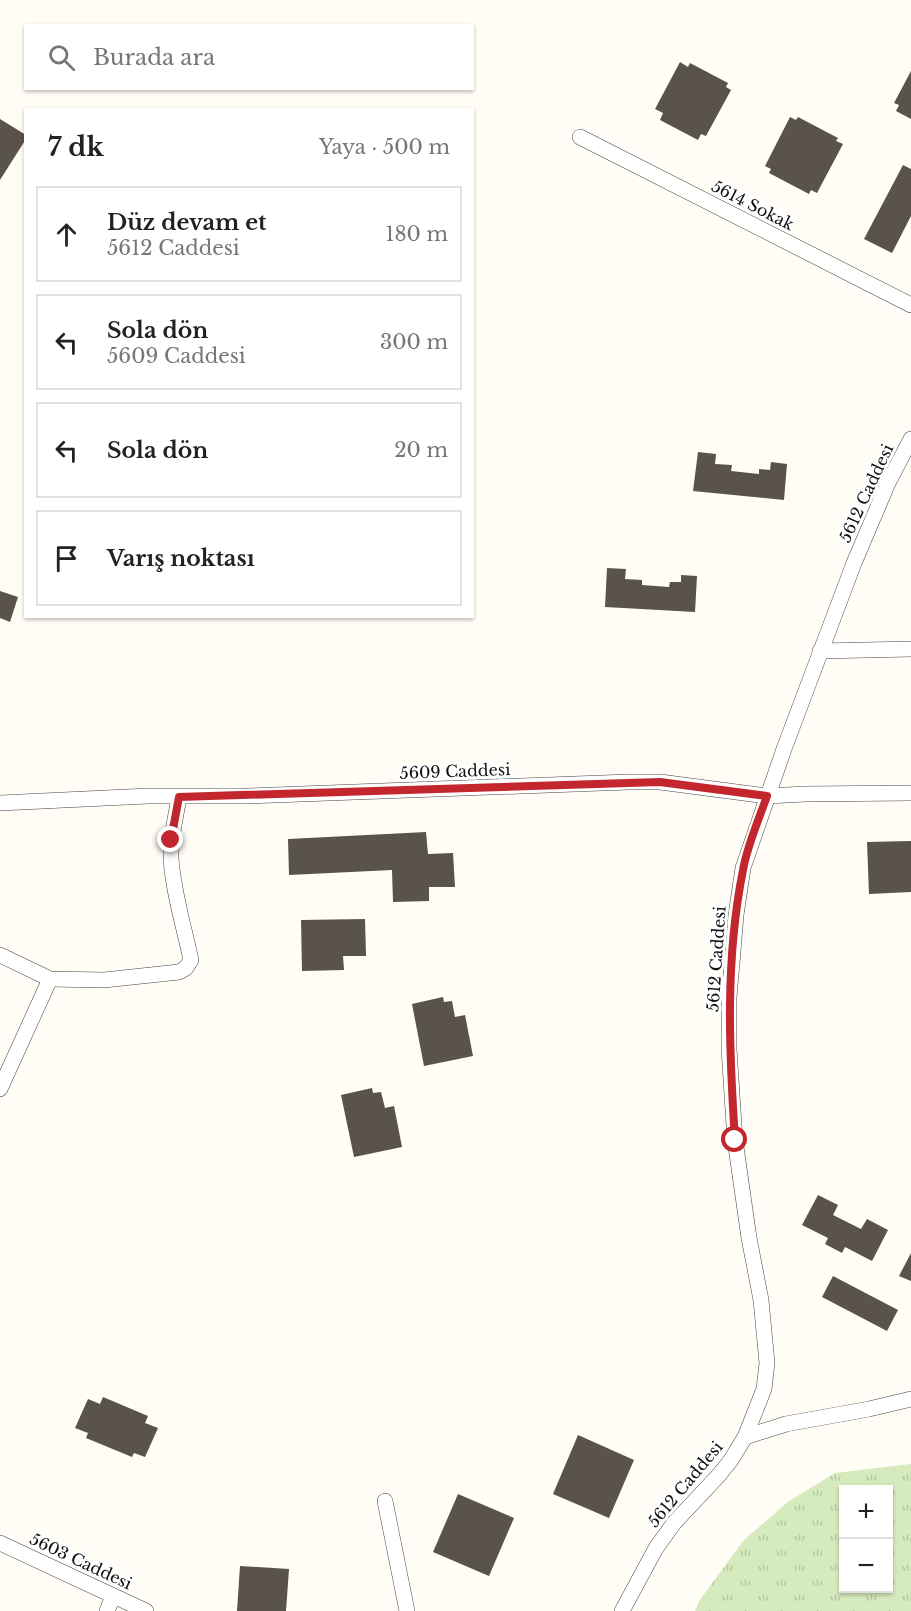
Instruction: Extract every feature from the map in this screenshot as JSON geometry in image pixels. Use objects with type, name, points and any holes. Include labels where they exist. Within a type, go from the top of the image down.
[{"type":"street","name":"5614 Sokak","points":[[580,137],[911,305]]},
{"type":"street","name":"5612 Caddesi","points":[[622,1611],[656,1548],[668,1531],[731,1460],[745,1437],[764,1389],[767,1363],[761,1300],[748,1238],[735,1140],[729,1049],[729,998],[736,915],[743,868],[767,796],[854,563],[888,483],[911,439]]},
{"type":"street","points":[[820,651],[911,649]]},
{"type":"street","name":"5609 Caddesi","points":[[0,803],[148,796],[179,797],[650,782],[767,796],[911,793]]},
{"type":"street","points":[[0,955],[50,979],[104,980],[179,972],[186,968],[191,960],[171,858],[171,840],[179,797]]},
{"type":"street","points":[[0,1089],[50,979]]},
{"type":"street","points":[[745,1437],[786,1424],[911,1399]]},
{"type":"street","points":[[385,1502],[407,1611]]},
{"type":"street","name":"5603 Caddesi","points":[[0,1543],[146,1611]]},
{"type":"street","points":[[107,1611],[113,1596]]},
{"type":"green space","points":[[911,1464],[911,1611],[695,1611],[699,1601],[744,1540],[789,1501],[835,1473]]},
{"type":"building","points":[[680,62],[688,67],[690,63],[728,83],[726,87],[731,90],[706,136],[701,134],[698,140],[660,120],[663,113],[655,109]]},
{"type":"building","points":[[911,71],[911,119],[896,111],[899,105],[894,103]]},
{"type":"building","points":[[790,117],[796,120],[798,117],[838,138],[836,141],[843,144],[817,193],[811,190],[809,194],[769,173],[771,169],[765,166]]},
{"type":"building","points":[[0,119],[24,134],[24,142],[0,180]]},
{"type":"building","points":[[903,165],[911,169],[911,216],[892,253],[864,239]]},
{"type":"building","points":[[698,452],[716,454],[715,464],[732,465],[731,471],[759,474],[759,469],[770,470],[771,462],[787,464],[784,500],[693,491]]},
{"type":"building","points":[[607,568],[626,569],[625,579],[642,580],[642,585],[669,587],[670,582],[681,582],[681,575],[697,576],[695,612],[605,607]]},
{"type":"building","points":[[0,591],[18,597],[10,622],[0,618]]},
{"type":"building","points":[[426,832],[428,854],[453,853],[455,887],[429,887],[429,901],[393,902],[392,870],[289,875],[288,839]]},
{"type":"building","points":[[911,841],[911,892],[869,894],[867,842]]},
{"type":"building","points":[[365,919],[366,956],[343,956],[344,970],[302,971],[301,920]]},
{"type":"building","points":[[443,997],[444,1002],[452,1001],[455,1017],[465,1015],[473,1056],[424,1066],[412,1004]]},
{"type":"building","points":[[372,1088],[373,1093],[381,1092],[385,1108],[394,1106],[402,1147],[354,1157],[341,1095]]},
{"type":"building","points":[[818,1195],[838,1205],[833,1215],[861,1229],[867,1219],[888,1230],[872,1261],[845,1247],[842,1253],[825,1244],[828,1238],[802,1225]]},
{"type":"building","points":[[911,1253],[911,1281],[899,1276]]},
{"type":"building","points":[[833,1276],[898,1310],[887,1331],[822,1297]]},
{"type":"building","points":[[103,1397],[148,1416],[145,1423],[158,1428],[145,1457],[134,1453],[132,1457],[86,1438],[88,1433],[75,1428],[88,1399],[100,1404]]},
{"type":"building","points":[[578,1435],[634,1460],[609,1518],[553,1494]]},
{"type":"building","points":[[458,1494],[514,1518],[489,1576],[433,1552]]},
{"type":"building","points":[[240,1566],[289,1569],[286,1611],[237,1611]]},
{"type":"route","points":[[171,840],[179,797],[629,782],[660,782],[767,796],[743,868],[736,915],[729,998],[729,1049],[735,1140]]}]
